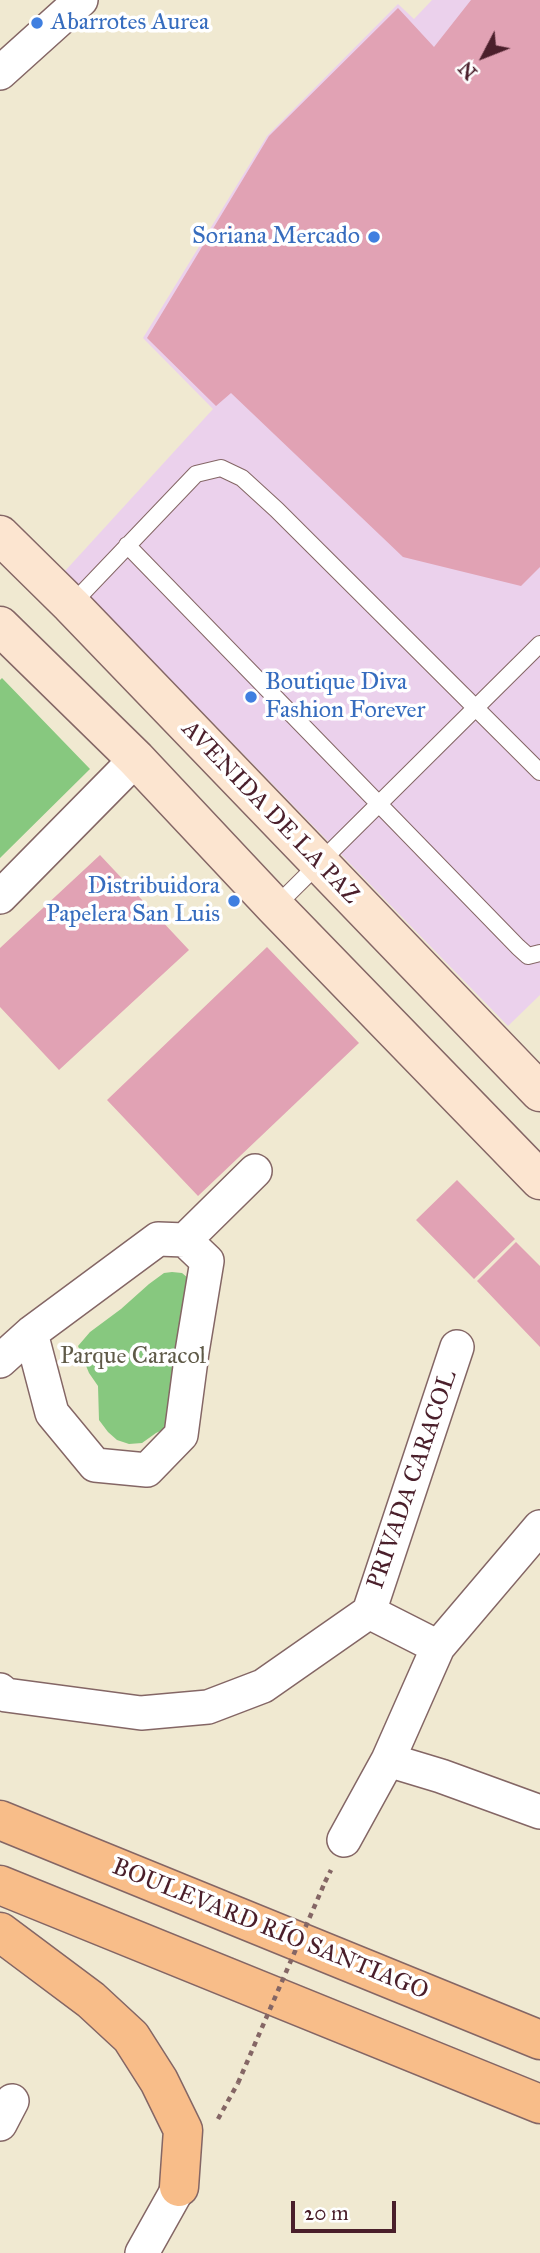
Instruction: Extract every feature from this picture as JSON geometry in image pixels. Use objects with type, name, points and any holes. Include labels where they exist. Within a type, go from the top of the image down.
[{"type":"main road","name":"BOULEVARD RÍO SANTIAGO","points":[[0,1820],[540,2040]]},
{"type":"main road","points":[[0,1885],[540,2104]]},
{"type":"main road","points":[[0,1932],[91,2000],[131,2037],[159,2081],[183,2130],[179,2188]]},
{"type":"street","points":[[6,56],[82,0]]},
{"type":"street","name":"AVENIDA DE LA PAZ","points":[[0,534],[540,1092]]},
{"type":"street","points":[[0,626],[136,759],[540,1180]]},
{"type":"street","points":[[0,897],[136,759]]},
{"type":"street","points":[[185,1240],[255,1171]]},
{"type":"street","points":[[0,1361],[31,1333],[158,1239],[185,1240],[207,1261],[191,1352],[181,1434],[147,1470],[95,1465],[52,1413],[31,1333]]},
{"type":"street","name":"PRIVADA CARACOL","points":[[0,1690],[6,1695],[141,1713],[208,1707],[263,1686],[369,1612],[457,1347]]},
{"type":"street","points":[[344,1840],[387,1760],[438,1647],[540,1527]]},
{"type":"street","name":"PRIVADA CARACOL","points":[[369,1612],[438,1647]]},
{"type":"street","points":[[387,1760],[441,1776],[540,1812]]},
{"type":"street","points":[[142,2253],[179,2188]]},
{"type":"lane","points":[[71,605],[196,474],[221,468],[242,478],[277,510],[540,772]]},
{"type":"lane","points":[[127,545],[518,947],[528,956],[540,953]]},
{"type":"lane","points":[[275,906],[540,644]]},
{"type":"path","points":[[238,2083],[325,1882]]},
{"type":"shaded area","points":[[432,0],[540,0],[540,995],[508,1026],[65,571],[213,409],[143,338],[267,136],[398,4],[414,19]]},
{"type":"green space","points":[[2,678],[90,769],[0,858],[0,680]]},
{"type":"green space","name":"Parque Caracol","points":[[164,1273],[182,1273],[188,1278],[172,1409],[165,1429],[142,1443],[129,1444],[117,1440],[99,1420],[98,1386],[89,1373],[78,1346],[90,1332],[149,1284]]},
{"type":"building","name":"Soriana Mercado","points":[[471,0],[540,0],[540,567],[521,586],[403,557],[231,393],[216,406],[147,338],[269,136],[398,8],[434,47]]},
{"type":"building","points":[[100,855],[189,950],[59,1070],[0,1007],[0,948]]},
{"type":"building","points":[[267,947],[359,1043],[198,1196],[107,1100]]},
{"type":"building","points":[[457,1180],[515,1239],[474,1279],[416,1220]]},
{"type":"building","points":[[516,1242],[540,1266],[540,1347],[477,1281]]},
{"type":"place","name":"Abarrotes Aurea","points":[[37,23]]},
{"type":"place","name":"Soriana Mercado","points":[[374,237]]},
{"type":"place","name":"Boutique Diva Fashion Forever","points":[[251,697]]},
{"type":"place","name":"Distribuidora Papelera San Luis","points":[[234,901]]}]
